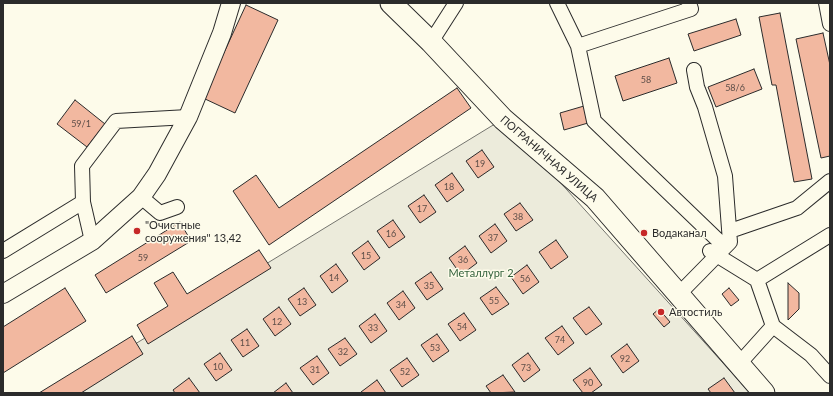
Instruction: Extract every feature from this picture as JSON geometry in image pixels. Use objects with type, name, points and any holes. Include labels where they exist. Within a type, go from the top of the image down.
[{"type":"highway","name":"ПОГРАНИЧНАЯ УЛИЦА","points":[[391,3],[431,42],[503,119],[595,198],[738,365],[764,393]]},
{"type":"main road","points":[[217,3],[222,33]]},
{"type":"main road","points":[[3,294],[92,240],[141,197],[157,174],[188,117],[222,33],[231,3]]},
{"type":"lane","points":[[431,42],[456,3]]},
{"type":"lane","points":[[557,3],[578,46],[594,120],[721,251],[757,280],[773,326],[811,355],[830,376]]},
{"type":"lane","points":[[578,46],[691,9],[689,3]]},
{"type":"lane","points":[[826,3],[830,24]]},
{"type":"lane","points":[[676,292],[730,242],[725,176],[705,107],[697,87],[694,70]]},
{"type":"lane","points":[[92,240],[82,202],[82,166],[116,121],[188,117]]},
{"type":"lane","points":[[730,231],[797,208],[830,181]]},
{"type":"lane","points":[[141,197],[160,213],[177,207]]},
{"type":"lane","points":[[3,251],[82,202]]},
{"type":"lane","points":[[757,280],[830,235]]},
{"type":"lane","points":[[738,365],[773,326]]},
{"type":"green space","name":"Металлург 2","points":[[503,119],[750,393],[55,393]]},
{"type":"building","points":[[246,5],[278,20],[235,113],[203,98]]},
{"type":"building","points":[[780,13],[812,179],[794,182],[776,85],[772,85],[759,17]]},
{"type":"building","points":[[736,19],[741,35],[694,51],[688,34]]},
{"type":"building","points":[[823,33],[830,65],[830,156],[821,158],[796,39]]},
{"type":"building","points":[[669,58],[677,83],[623,101],[615,76]]},
{"type":"building","points":[[754,69],[762,89],[716,107],[708,87]]},
{"type":"building","points":[[457,88],[471,108],[269,245],[233,191],[256,175],[279,208]]},
{"type":"building","points":[[75,100],[105,124],[87,147],[57,124]]},
{"type":"building","points":[[584,106],[588,123],[564,130],[560,113]]},
{"type":"building","points":[[482,150],[494,167],[478,178],[466,161]]},
{"type":"building","points":[[452,173],[464,190],[447,202],[435,185]]},
{"type":"building","points":[[424,195],[436,212],[420,223],[408,206]]},
{"type":"building","points":[[520,203],[533,220],[516,231],[504,214]]},
{"type":"building","points":[[393,220],[405,237],[389,248],[377,231]]},
{"type":"building","points":[[180,222],[191,241],[106,293],[95,275]]},
{"type":"building","points":[[495,224],[507,241],[491,253],[479,236]]},
{"type":"building","points":[[556,240],[568,257],[551,269],[539,252]]},
{"type":"building","points":[[368,241],[380,258],[364,270],[352,253]]},
{"type":"building","points":[[465,246],[477,263],[461,275],[449,258]]},
{"type":"building","points":[[259,250],[271,268],[148,344],[137,325],[168,306],[154,283],[173,272],[187,294]]},
{"type":"building","points":[[336,264],[348,281],[332,293],[320,276]]},
{"type":"building","points":[[527,265],[539,282],[523,294],[511,277]]},
{"type":"building","points":[[431,272],[443,289],[427,300],[415,283]]},
{"type":"building","points":[[788,283],[799,293],[799,309],[788,320]]},
{"type":"building","points":[[496,287],[509,304],[492,315],[480,298]]},
{"type":"building","points":[[65,288],[86,321],[3,373],[3,327]]},
{"type":"building","points":[[304,288],[316,305],[300,316],[288,299]]},
{"type":"building","points":[[729,288],[739,300],[731,306],[722,294]]},
{"type":"building","points":[[403,291],[415,308],[399,320],[387,303]]},
{"type":"building","points":[[279,307],[291,324],[275,336],[263,319]]},
{"type":"building","points":[[589,307],[602,324],[586,335],[573,318]]},
{"type":"building","points":[[659,309],[670,322],[664,327],[653,314]]},
{"type":"building","points":[[464,313],[476,330],[460,341],[448,324]]},
{"type":"building","points":[[375,314],[387,331],[371,343],[359,326]]},
{"type":"building","points":[[562,326],[574,343],[558,355],[545,338]]},
{"type":"building","points":[[247,329],[259,346],[243,357],[231,340]]},
{"type":"building","points":[[437,334],[449,351],[433,362],[421,345]]},
{"type":"building","points":[[132,336],[143,354],[81,393],[39,393]]},
{"type":"building","points":[[345,338],[357,354],[340,366],[328,349]]},
{"type":"building","points":[[627,344],[639,361],[623,373],[611,356]]},
{"type":"building","points":[[220,353],[232,370],[216,381],[204,364]]},
{"type":"building","points":[[528,353],[540,370],[524,382],[512,365]]},
{"type":"building","points":[[317,356],[329,373],[313,385],[300,368]]},
{"type":"building","points":[[407,358],[419,375],[402,387],[390,370]]},
{"type":"building","points":[[590,368],[602,385],[591,393],[583,393],[573,380]]},
{"type":"building","points":[[503,375],[515,392],[491,393],[486,386]]},
{"type":"building","points":[[189,378],[200,393],[175,393],[173,390]]},
{"type":"building","points":[[724,378],[735,393],[711,393],[708,389]]},
{"type":"building","points":[[377,380],[386,393],[361,392]]},
{"type":"building","points":[[286,383],[293,393],[273,393]]},
{"type":"place","name":"\"Очистные сооружения\" 13,42","points":[[137,231]]},
{"type":"place","name":"Водаканал","points":[[644,233]]},
{"type":"place","name":"Автостиль","points":[[661,312]]}]
